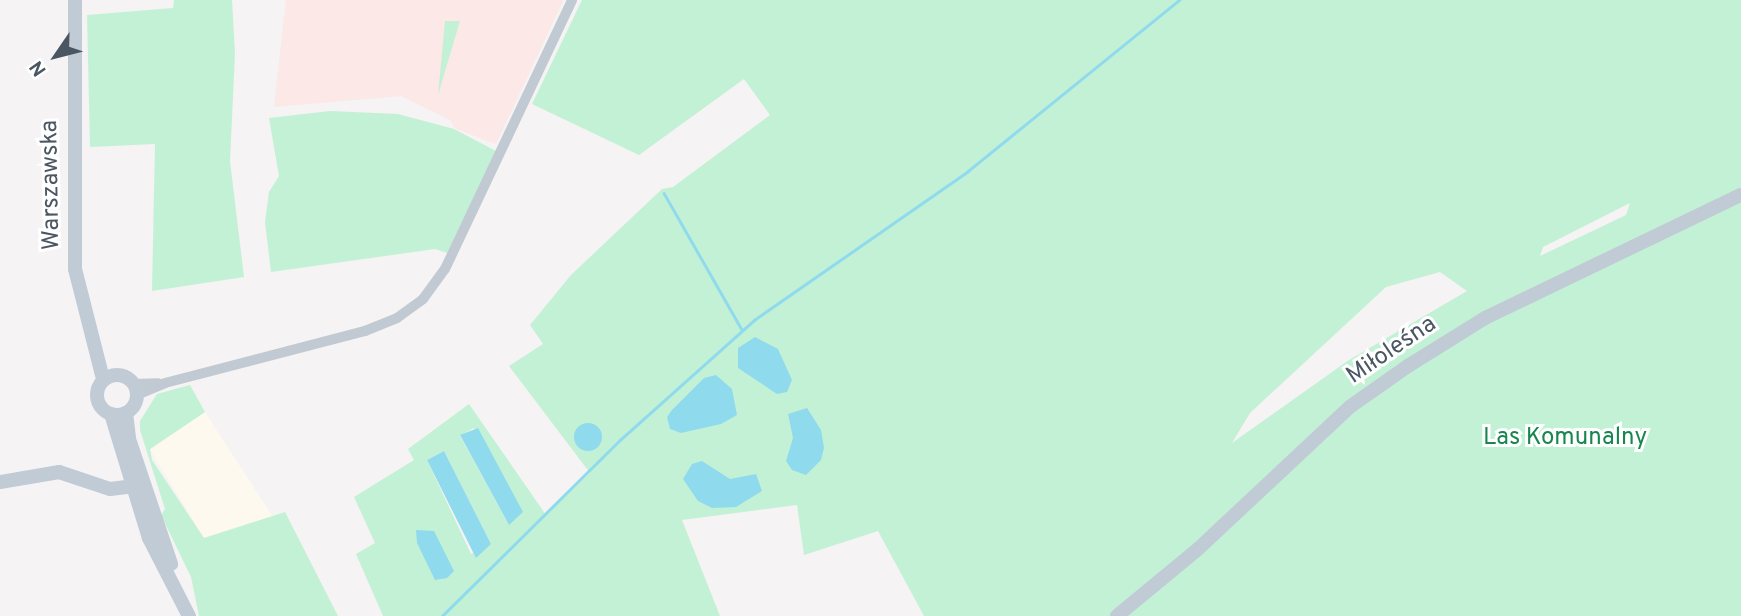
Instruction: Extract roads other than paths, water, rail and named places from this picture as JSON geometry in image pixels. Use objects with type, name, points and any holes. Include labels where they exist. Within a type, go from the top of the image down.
[{"type":"street","name":"Warszawska","points":[[75,0],[72,209],[77,283],[88,327],[110,377],[97,397],[111,414]]},
{"type":"street","points":[[110,377],[136,390],[165,383],[365,331],[397,318],[423,299],[445,269],[572,0]]},
{"type":"street","name":"Miłoleśna","points":[[1117,616],[1198,549],[1351,406],[1408,366],[1485,318],[1741,195]]},
{"type":"street","points":[[136,390],[126,413],[149,538],[172,576],[189,616]]},
{"type":"street","points":[[126,413],[111,414],[138,486]]},
{"type":"street","points":[[0,482],[59,472],[110,489],[138,486]]},
{"type":"water","points":[[755,337],[778,349],[792,380],[787,392],[777,394],[738,368],[738,348]]},
{"type":"water","points":[[716,375],[732,389],[737,415],[721,424],[681,433],[670,429],[667,417],[672,410],[704,378]]},
{"type":"water","points":[[807,408],[821,430],[824,448],[821,460],[806,475],[792,470],[786,461],[793,438],[788,414]]},
{"type":"water","points":[[588,423],[598,427],[602,437],[598,447],[588,451],[578,447],[574,437],[578,427]]},
{"type":"water","points":[[478,428],[523,512],[509,525],[460,435]]},
{"type":"water","points":[[444,451],[491,544],[476,558],[427,460]]},
{"type":"water","points":[[702,461],[730,479],[756,474],[762,491],[736,507],[712,508],[698,501],[683,479],[692,464]]},
{"type":"water","points":[[416,530],[434,531],[454,571],[447,578],[435,580],[417,543]]},
{"type":"waterway","points":[[442,616],[620,440],[754,320],[968,171],[1179,0]]},
{"type":"waterway","points":[[664,193],[742,330]]},
{"type":"park label","name":"Las Komunalny","points":[[1565,439]]}]
